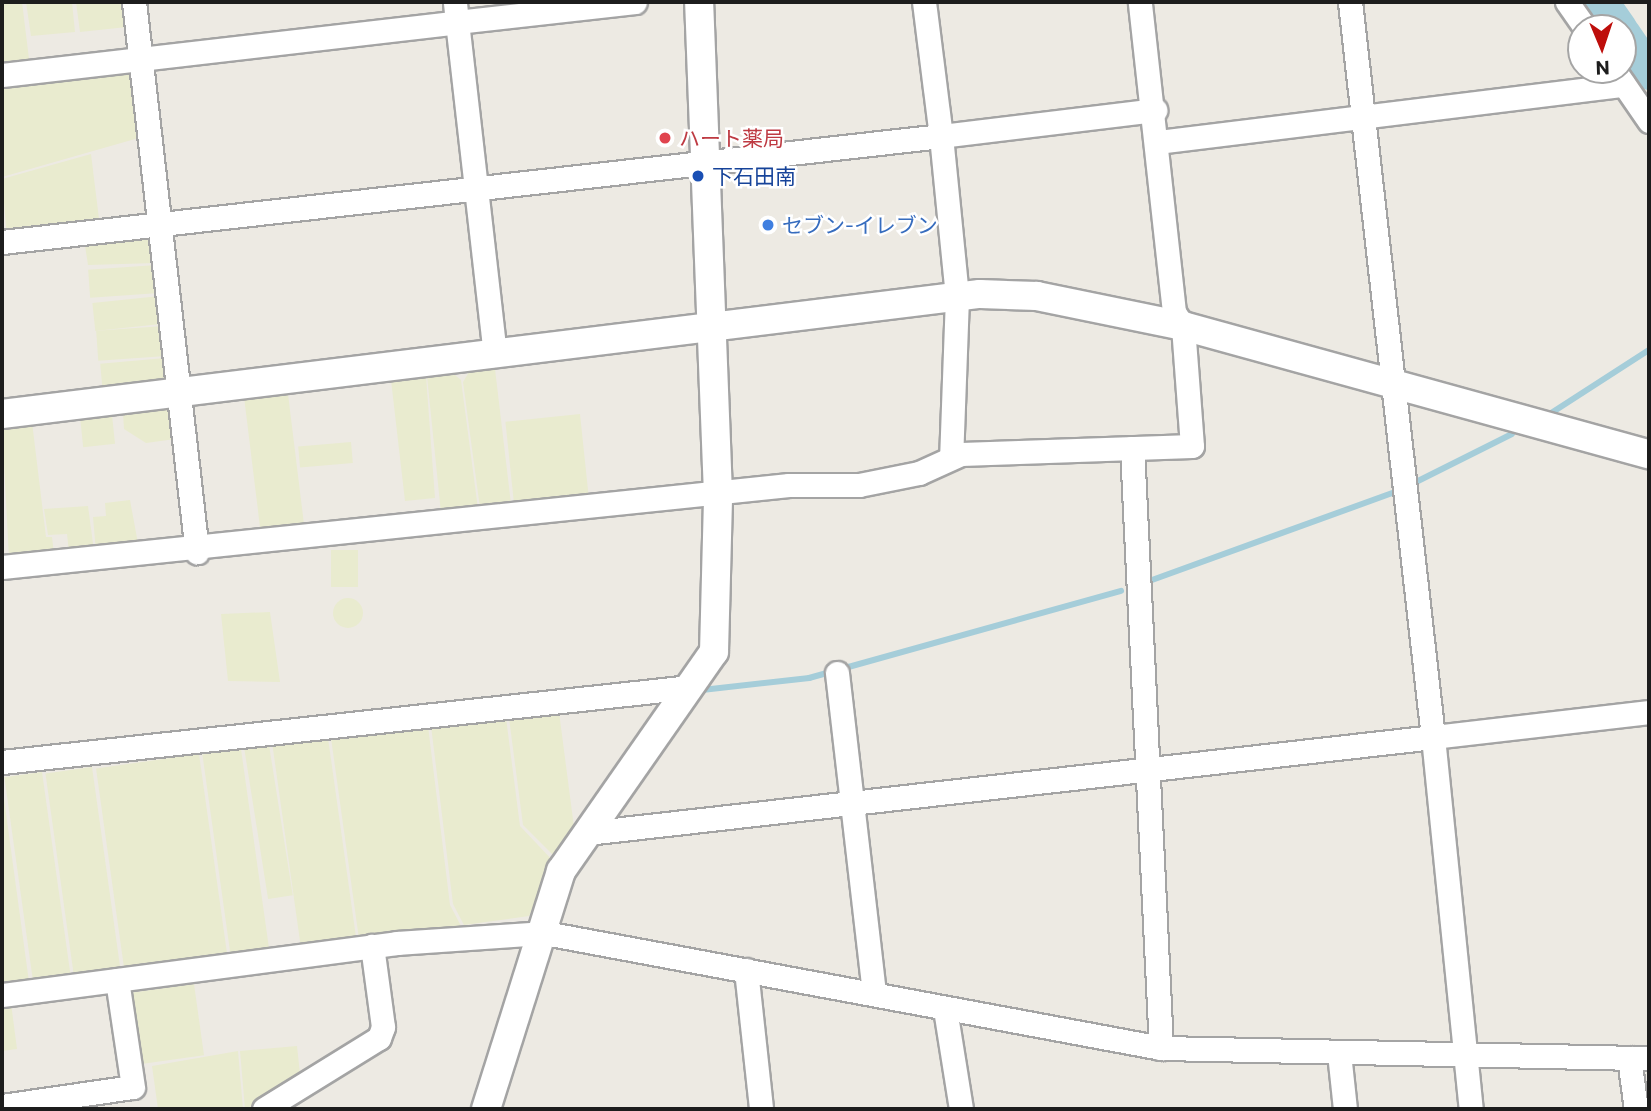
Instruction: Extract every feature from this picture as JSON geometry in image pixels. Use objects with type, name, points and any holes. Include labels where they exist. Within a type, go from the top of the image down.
[{"type":"street","points":[[134,2],[175,393],[197,552]]},
{"type":"street","points":[[2,75],[456,12],[635,2]]},
{"type":"street","points":[[486,1109],[545,933],[561,871],[714,652],[718,625],[718,494],[699,2]]},
{"type":"street","points":[[925,2],[957,297],[951,458]]},
{"type":"street","points":[[2,567],[197,552],[718,494],[859,485],[951,458],[1192,446],[1183,326],[1174,312],[1155,110],[1140,2]]},
{"type":"street","points":[[1350,2],[1433,737],[1471,1109]]},
{"type":"street","points":[[456,12],[495,355]]},
{"type":"street","points":[[1158,142],[1364,118],[1575,84]]},
{"type":"street","points":[[1624,84],[1649,121]]},
{"type":"street","points":[[2,242],[478,187],[706,164],[1155,110]]},
{"type":"street","points":[[2,414],[957,297],[1037,296],[1183,326],[1394,388],[1649,454]]},
{"type":"street","points":[[1132,448],[1143,767],[1161,1048]]},
{"type":"street","points":[[837,673],[855,802],[874,993]]},
{"type":"street","points":[[2,762],[690,687]]},
{"type":"street","points":[[587,833],[1143,767],[1649,712]]},
{"type":"street","points":[[2,995],[372,946],[545,933],[1161,1048],[1639,1058],[1636,1109]]},
{"type":"street","points":[[264,1109],[379,1038],[383,1027],[372,946]]},
{"type":"street","points":[[746,970],[761,1109]]},
{"type":"street","points":[[2,1106],[133,1087],[117,980]]},
{"type":"street","points":[[945,1009],[961,1109]]},
{"type":"street","points":[[1339,1053],[1345,1109]]},
{"type":"green space","points":[[2,2],[22,2],[30,67],[2,70]]},
{"type":"green space","points":[[26,2],[72,2],[75,32],[31,36]]},
{"type":"green space","points":[[76,2],[124,2],[127,27],[80,32]]},
{"type":"green space","points":[[134,68],[142,137],[2,177],[2,81]]},
{"type":"green space","points":[[91,154],[100,227],[7,238],[2,179]]},
{"type":"green space","points":[[153,232],[156,263],[88,265],[84,239]]},
{"type":"green space","points":[[157,265],[159,293],[90,298],[88,270]]},
{"type":"green space","points":[[160,296],[163,324],[95,331],[92,303]]},
{"type":"green space","points":[[164,326],[166,356],[98,361],[96,331]]},
{"type":"green space","points":[[165,358],[167,382],[102,388],[100,364]]},
{"type":"green space","points":[[495,369],[511,504],[480,508],[463,382],[469,372]]},
{"type":"green space","points":[[455,375],[461,380],[478,509],[441,513],[427,376]]},
{"type":"green space","points":[[426,376],[435,498],[405,501],[391,380]]},
{"type":"green space","points":[[288,394],[305,530],[261,535],[244,399]]},
{"type":"green space","points":[[170,404],[175,439],[146,443],[124,429],[123,413]]},
{"type":"green space","points":[[580,414],[589,496],[514,503],[505,422]]},
{"type":"green space","points":[[112,415],[115,444],[83,447],[80,418]]},
{"type":"green space","points":[[32,422],[46,537],[52,537],[54,554],[9,558],[2,426]]},
{"type":"green space","points":[[351,442],[353,463],[300,468],[298,447]]},
{"type":"green space","points":[[130,500],[139,549],[96,552],[93,517],[106,516],[105,503]]},
{"type":"green space","points":[[88,506],[94,551],[69,552],[67,534],[48,535],[44,509]]},
{"type":"green space","points":[[331,550],[358,550],[358,587],[331,587]]},
{"type":"green space","points":[[348,598],[359,602],[363,613],[359,624],[348,628],[337,624],[333,613],[337,602]]},
{"type":"green space","points":[[270,612],[280,682],[228,681],[221,614]]},
{"type":"green space","points":[[559,712],[574,827],[558,860],[523,825],[509,718]]},
{"type":"green space","points":[[506,718],[520,826],[555,863],[529,916],[464,925],[453,904],[431,726]]},
{"type":"green space","points":[[428,726],[450,905],[461,926],[359,939],[331,738]]},
{"type":"green space","points":[[328,738],[356,940],[301,948],[273,746]]},
{"type":"green space","points":[[269,745],[293,895],[268,899],[244,749]]},
{"type":"green space","points":[[241,749],[270,952],[231,957],[202,754]]},
{"type":"green space","points":[[199,754],[227,956],[124,970],[96,768]]},
{"type":"green space","points":[[92,767],[120,969],[74,976],[45,774]]},
{"type":"green space","points":[[42,772],[71,977],[33,982],[4,777]]},
{"type":"green space","points":[[2,784],[29,982],[2,986]]},
{"type":"green space","points":[[194,984],[204,1055],[138,1065],[128,993]]},
{"type":"green space","points":[[11,1003],[17,1049],[2,1051],[2,1004]]},
{"type":"green space","points":[[297,1046],[301,1083],[245,1109],[240,1051]]},
{"type":"green space","points":[[238,1051],[243,1109],[158,1109],[152,1066]]},
{"type":"waterway","points":[[1601,2],[1609,14]]},
{"type":"waterway","points":[[1637,54],[1649,72]]},
{"type":"waterway","points":[[1545,417],[1649,350]]},
{"type":"waterway","points":[[1410,485],[1512,434]]},
{"type":"waterway","points":[[1152,580],[1401,490]]},
{"type":"waterway","points":[[702,690],[809,678],[1121,591]]},
{"type":"place","name":"ハート薬局","points":[[665,138]]},
{"type":"place","name":"下石田南","points":[[698,176]]},
{"type":"place","name":"セブン-イレブン","points":[[768,225]]}]
